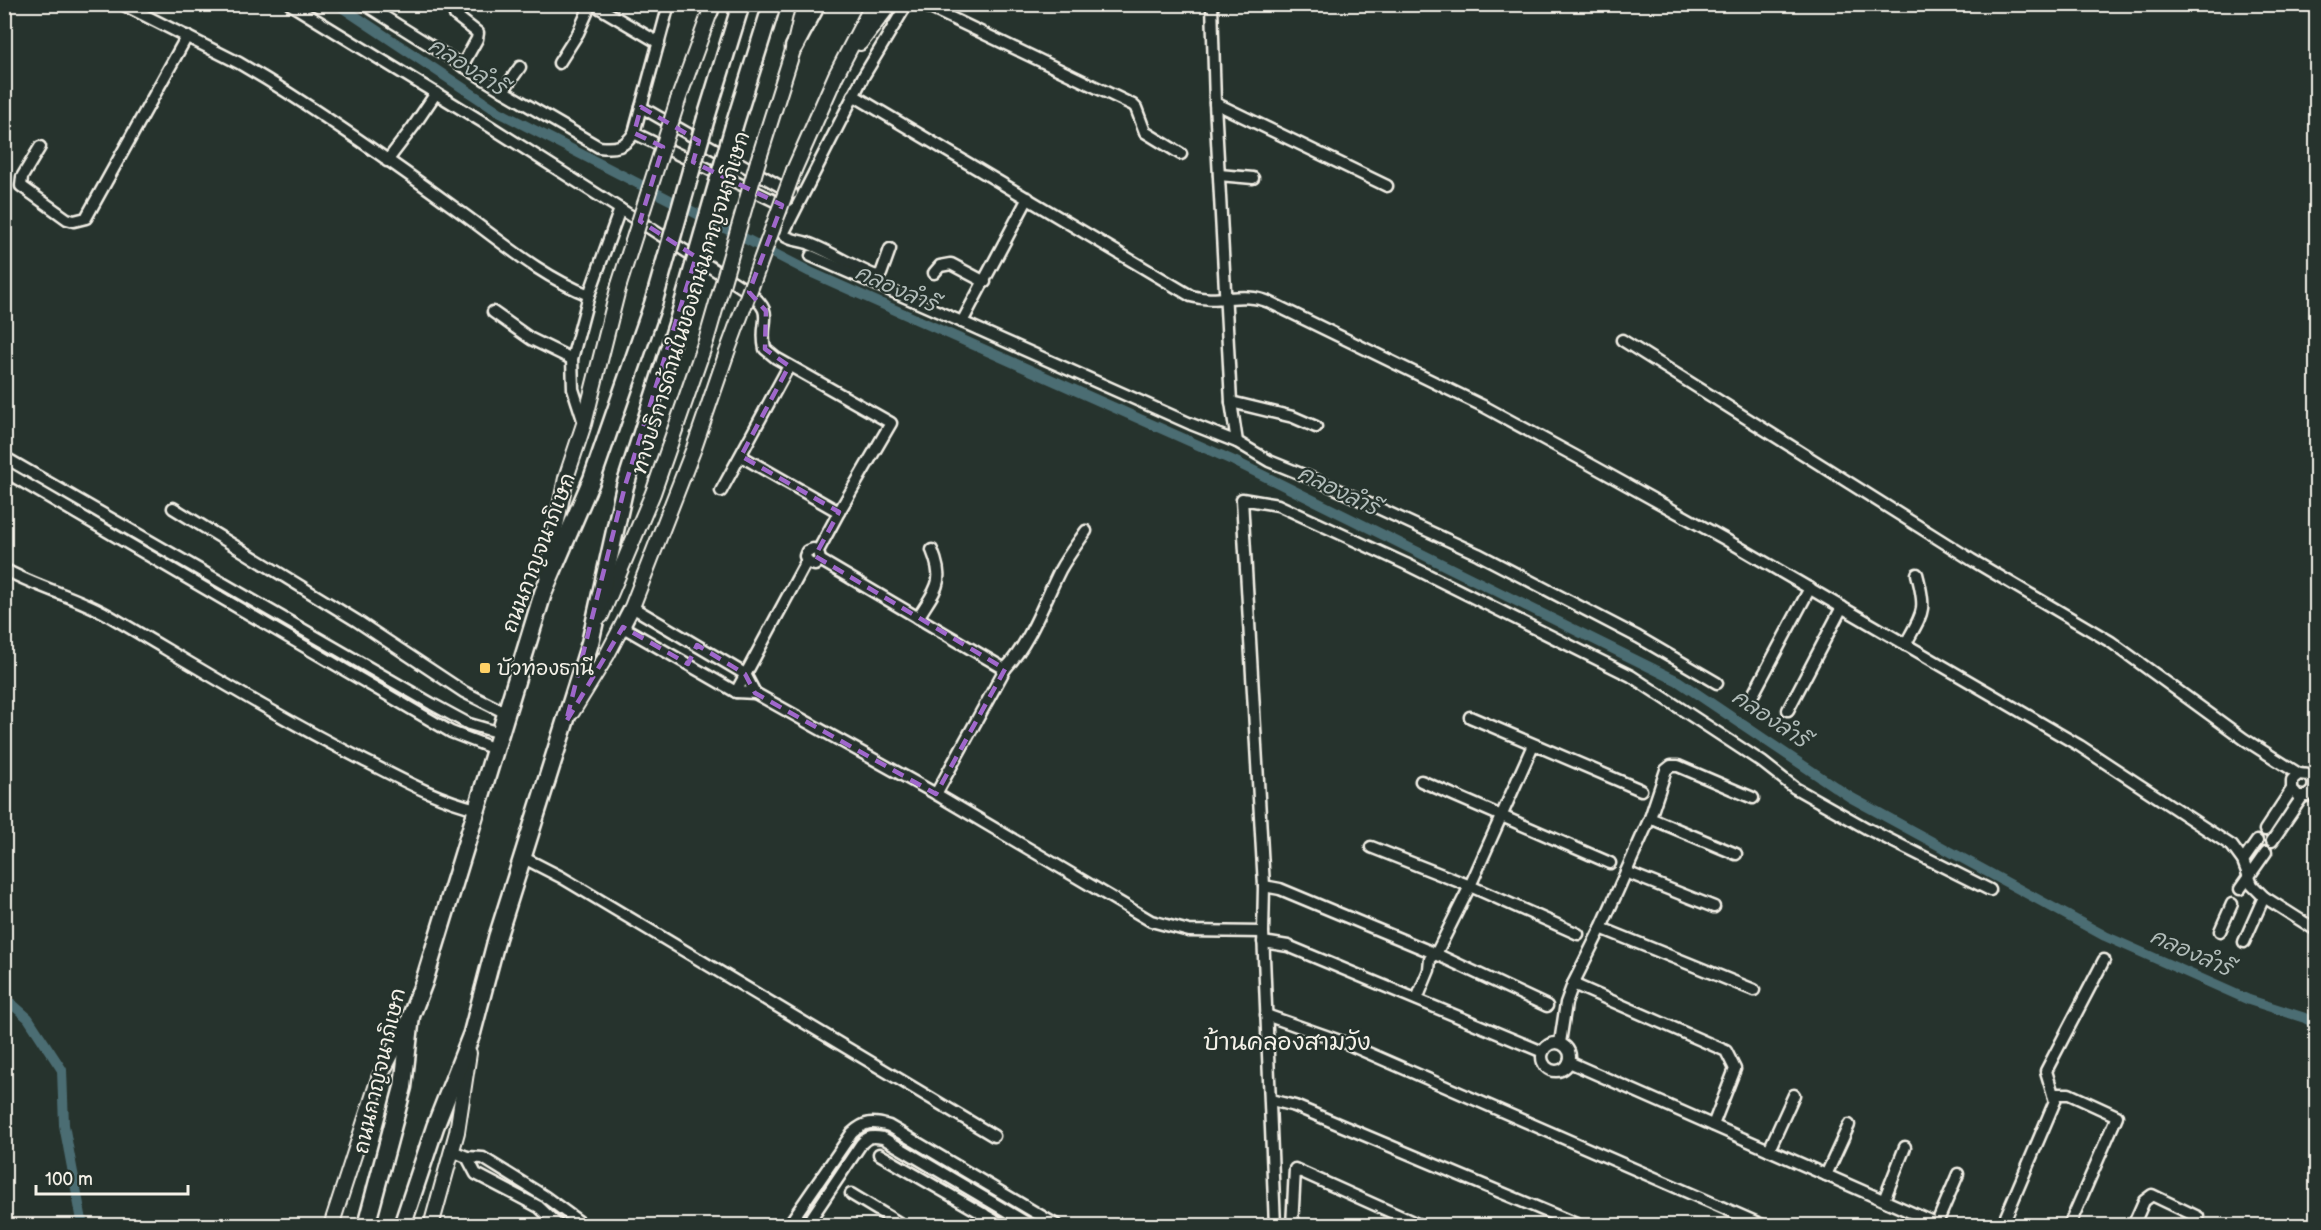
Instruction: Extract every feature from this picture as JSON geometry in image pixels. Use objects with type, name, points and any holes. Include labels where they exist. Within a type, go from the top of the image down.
[{"type":"highway","name":"ถนนกาญจนาภิเษก","points":[[366,1226],[403,1088],[411,1016],[543,593],[592,479],[653,304],[741,4]]},
{"type":"highway","points":[[402,1226],[435,1127],[472,1034],[497,938],[590,643],[626,486],[678,321],[772,4]]},
{"type":"highway","points":[[794,47],[817,4]]},
{"type":"main road","name":"ทางบริการด้านในของถนนกาญจนาภิเษก","points":[[590,643],[653,493],[706,341],[758,160],[794,47],[804,4]]},
{"type":"main road","points":[[566,722],[623,627],[632,607],[694,448],[795,170],[836,75],[873,4]]},
{"type":"main road","points":[[836,75],[890,4]]},
{"type":"main road","points":[[543,593],[566,478],[584,424],[619,285],[678,100],[711,6]]},
{"type":"main road","points":[[331,1226],[379,1078],[411,1016]]},
{"type":"main road","points":[[431,1226],[458,1132],[472,1034]]},
{"type":"street","points":[[122,4],[266,79],[460,211],[506,247],[563,284],[589,295]]},
{"type":"street","points":[[290,4],[602,197],[759,300],[766,311],[763,342],[765,349],[789,366],[891,423],[838,512],[815,565],[807,562],[736,692]]},
{"type":"street","points":[[364,4],[462,66],[600,147],[617,148],[625,144],[634,133],[669,4]]},
{"type":"street","points":[[559,63],[578,33],[592,4],[659,42]]},
{"type":"street","points":[[890,249],[879,276],[870,274],[825,250],[784,236],[783,232],[800,197],[814,176],[853,95],[907,4]]},
{"type":"street","points":[[922,4],[1133,105],[1145,132],[1181,154]]},
{"type":"street","points":[[1212,4],[1215,103],[1227,176],[1230,402],[1237,442]]},
{"type":"street","points":[[455,15],[475,30],[478,36],[462,66]]},
{"type":"street","points":[[40,147],[22,177],[21,186],[67,219],[74,221],[86,218],[187,36]]},
{"type":"street","points":[[504,91],[520,67]]},
{"type":"street","points":[[387,161],[436,93]]},
{"type":"street","points":[[853,95],[1191,296],[1204,300],[1247,296],[1269,302],[1317,323],[1483,406],[1685,516],[2109,764],[2232,846],[2243,861],[2248,879],[2264,897],[2316,930]]},
{"type":"street","points":[[1215,103],[1387,186]]},
{"type":"street","points":[[641,107],[800,197]]},
{"type":"street","points":[[634,133],[793,210]]},
{"type":"street","points":[[1227,176],[1253,178]]},
{"type":"street","points":[[962,322],[1028,198]]},
{"type":"street","points":[[584,424],[573,389],[572,359],[616,207]]},
{"type":"street","points":[[811,256],[1191,424],[1237,442],[1269,461],[1328,485],[1478,554],[1638,637],[1717,683]]},
{"type":"street","points":[[934,273],[940,266],[951,264],[985,282]]},
{"type":"street","points":[[493,312],[531,339],[572,359]]},
{"type":"street","points":[[1622,340],[1972,560],[2111,642],[2244,739],[2299,774],[2311,777],[2315,791],[2302,797],[2274,839],[2266,828],[2292,789],[2292,780],[2299,774]]},
{"type":"street","points":[[721,491],[789,366]]},
{"type":"street","points":[[1230,402],[1293,417],[1316,427]]},
{"type":"street","points":[[741,456],[838,512]]},
{"type":"street","points":[[4,458],[497,742]]},
{"type":"street","points":[[4,471],[451,732],[497,742]]},
{"type":"street","points":[[1275,1226],[1263,937],[1264,886],[1242,499],[1278,505],[1406,564],[1631,676],[1762,762],[1795,788],[1866,828],[1990,890]]},
{"type":"street","points":[[173,508],[357,621],[464,692],[506,713]]},
{"type":"street","points":[[936,794],[1005,669],[1021,648],[1061,569],[1086,531]]},
{"type":"street","points":[[918,618],[939,581],[940,575],[932,550]]},
{"type":"street","points":[[819,555],[918,618],[1005,669]]},
{"type":"street","points":[[4,568],[29,583],[96,608],[272,711],[411,785],[450,803],[477,809]]},
{"type":"street","points":[[1905,645],[1922,613],[1924,604],[1917,574]]},
{"type":"street","points":[[1754,693],[1810,588]]},
{"type":"street","points":[[632,607],[745,674],[755,693]]},
{"type":"street","points":[[1788,710],[1842,607]]},
{"type":"street","points":[[623,627],[736,692],[755,693],[936,794],[1151,921],[1189,932],[1263,937],[1543,1052]]},
{"type":"street","points":[[688,664],[697,645]]},
{"type":"street","points":[[1470,717],[1641,790]]},
{"type":"street","points":[[1417,999],[1429,970],[1430,958],[1436,954],[1470,886],[1533,745]]},
{"type":"street","points":[[1560,1043],[1566,1003],[1573,984],[1601,928],[1650,818],[1666,770],[1671,766],[1678,766],[1753,798]]},
{"type":"street","points":[[1421,782],[1610,863]]},
{"type":"street","points":[[2292,789],[2294,793],[2302,797]]},
{"type":"street","points":[[1650,818],[1736,854]]},
{"type":"street","points":[[2243,861],[2257,841]]},
{"type":"street","points":[[1371,847],[1470,886],[1578,934]]},
{"type":"street","points":[[2240,889],[2266,852]]},
{"type":"street","points":[[522,857],[561,877],[994,1137]]},
{"type":"street","points":[[1626,872],[1714,907]]},
{"type":"street","points":[[1264,886],[1280,889],[1436,954],[1547,1006]]},
{"type":"street","points":[[2244,942],[2264,897]]},
{"type":"street","points":[[2220,932],[2232,904]]},
{"type":"street","points":[[1601,928],[1754,990]]},
{"type":"street","points":[[2002,1226],[2055,1101],[2046,1071],[2104,960]]},
{"type":"street","points":[[1573,984],[1726,1051],[1735,1069],[1713,1125]]},
{"type":"street","points":[[1266,1016],[1343,1042],[1765,1226]]},
{"type":"street","points":[[1560,1043],[1569,1051],[1569,1062],[1566,1068],[1554,1071],[1544,1064],[1543,1052],[1550,1044],[1560,1043]]},
{"type":"street","points":[[1569,1062],[1940,1224],[1958,1174]]},
{"type":"street","points":[[2053,1094],[2069,1094],[2117,1116],[2069,1226]]},
{"type":"street","points":[[1769,1150],[1794,1095]]},
{"type":"street","points":[[1271,1100],[1295,1106],[1581,1226]]},
{"type":"street","points":[[789,1226],[852,1133],[861,1124],[873,1121],[889,1126],[1058,1226]]},
{"type":"street","points":[[1826,1175],[1849,1125]]},
{"type":"street","points":[[806,1226],[861,1144],[867,1137],[874,1136],[883,1138],[1032,1226]]},
{"type":"street","points":[[1884,1200],[1905,1147]]},
{"type":"street","points":[[452,1151],[467,1157],[483,1158],[585,1226]]},
{"type":"street","points":[[879,1154],[1004,1226]]},
{"type":"street","points":[[467,1157],[476,1173],[538,1207],[559,1226]]},
{"type":"street","points":[[1292,1226],[1295,1169],[1422,1226]]},
{"type":"street","points":[[504,1188],[512,1176]]},
{"type":"street","points":[[989,1200],[996,1189]]},
{"type":"street","points":[[851,1194],[904,1226]]},
{"type":"street","points":[[2133,1226],[2144,1201],[2152,1195],[2198,1217],[2199,1226]]},
{"type":"street","points":[[977,1226],[984,1214]]},
{"type":"highlighted area","points":[[641,107],[699,141],[693,162],[782,205],[749,292],[766,311],[765,349],[789,366],[741,456],[839,512],[815,556],[1005,669],[936,794],[755,693],[745,674],[697,645],[688,664],[623,627],[566,722],[625,486],[696,257],[640,221],[663,147],[634,133]]},
{"type":"waterway","name":"คลองลำรี","points":[[337,4],[499,112],[810,272],[1234,461],[1678,681],[1850,797],[2105,936],[2249,1000],[2305,1018],[2316,1024]]},
{"type":"waterway","points":[[4,997],[28,1018],[62,1070],[64,1125],[83,1226]]},
{"type":"place","name":"บัวทองธานี","points":[[485,668]]},
{"type":"district","name":"บ้านคลองสามวัง","points":[[1287,1042]]}]
